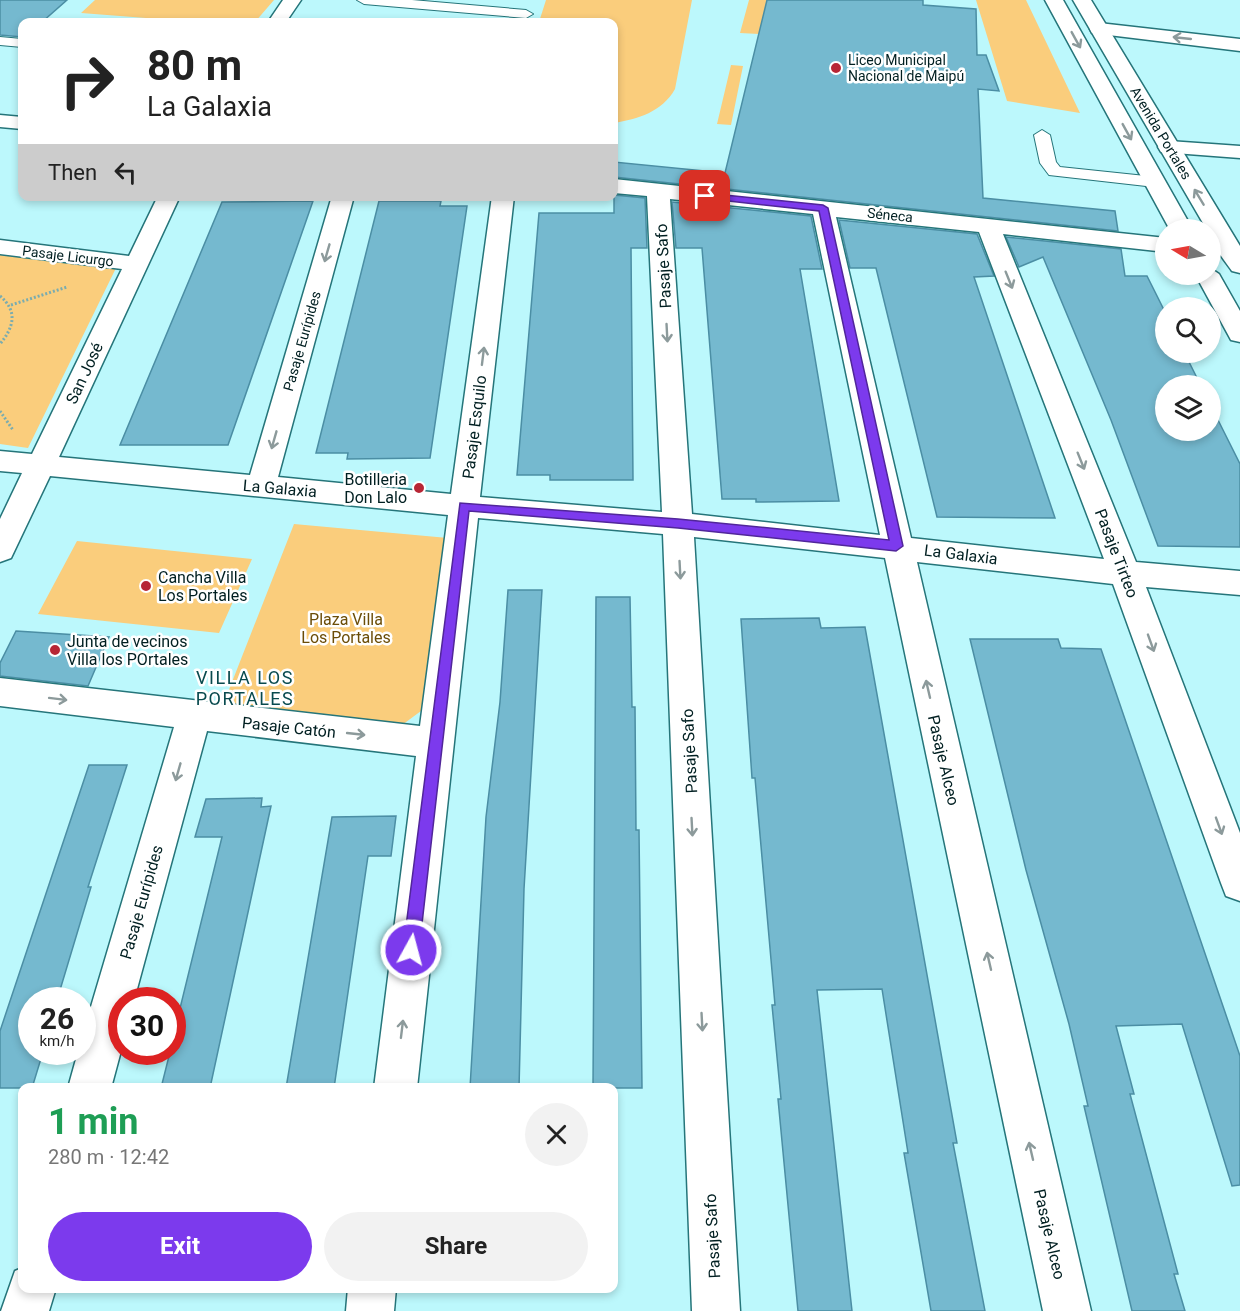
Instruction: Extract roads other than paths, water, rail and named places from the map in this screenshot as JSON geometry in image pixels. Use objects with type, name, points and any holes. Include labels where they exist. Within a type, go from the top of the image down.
[{"type":"street","points":[[280,18],[292,0]]},
{"type":"street","name":"Avenida Portales","points":[[1053,0],[1176,219]]},
{"type":"street","name":"Avenida Portales","points":[[1082,0],[1240,266]]},
{"type":"street","points":[[1099,29],[1240,45]]},
{"type":"street","points":[[1169,147],[1240,152]]},
{"type":"street","name":"Séneca","points":[[618,186],[1155,243]]},
{"type":"street","name":"Pasaje Safo","points":[[658,191],[678,524],[716,1311]]},
{"type":"street","name":"San José","points":[[0,550],[167,201]]},
{"type":"street","name":"Pasaje Eurípides","points":[[261,486],[342,201]]},
{"type":"street","name":"Pasaje Esquilo","points":[[396,1083],[502,201]]},
{"type":"street","name":"Pasaje Alceo","points":[[823,208],[1067,1311]]},
{"type":"street","name":"Pasaje Tirteo","points":[[988,226],[1125,573],[1240,883]]},
{"type":"street","name":"Pasaje Licurgo","points":[[0,248],[136,264]]},
{"type":"street","points":[[1213,285],[1240,334]]},
{"type":"street","name":"La Galaxia","points":[[0,461],[464,507],[678,524],[896,546],[1125,573],[1240,583]]},
{"type":"street","name":"Pasaje Catón","points":[[0,692],[435,743]]},
{"type":"street","name":"Pasaje Eurípides","points":[[90,1083],[194,716]]},
{"type":"street","points":[[25,1311],[30,1293]]},
{"type":"street","points":[[370,1311],[372,1293]]},
{"type":"lane","points":[[364,0],[525,14]]},
{"type":"lane","points":[[0,41],[18,43]]},
{"type":"lane","points":[[1042,135],[1048,163],[1055,171],[1155,182]]},
{"type":"place","name":"Liceo Municipal Nacional de Maipú","points":[[836,68]]},
{"type":"place","name":"Botilleria Don Lalo","points":[[419,488]]},
{"type":"place","name":"Cancha Villa Los Portales","points":[[146,586]]},
{"type":"place","name":"Junta de vecinos Villa los POrtales","points":[[55,650]]},
{"type":"district","name":"VILLA LOS PORTALES","points":[[245,688]]},
{"type":"park label","name":"Plaza Villa Los Portales","points":[[346,628]]}]
